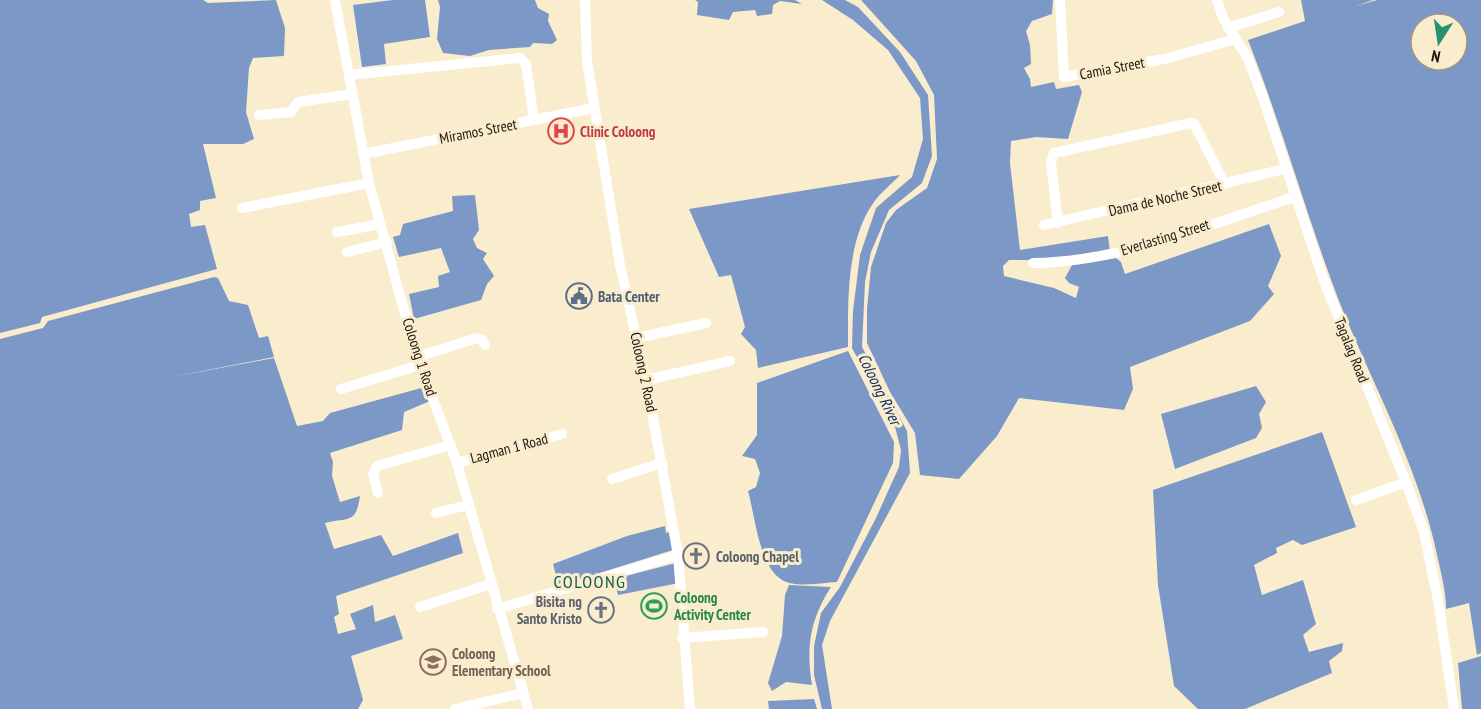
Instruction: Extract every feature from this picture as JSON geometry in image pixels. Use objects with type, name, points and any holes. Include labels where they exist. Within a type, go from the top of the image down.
[{"type":"street","name":"Coloong 1 Road","points":[[335,0],[369,183],[419,361],[457,463],[497,609],[528,709]]},
{"type":"street","name":"Coloong 2 Road","points":[[585,0],[586,61],[620,265],[646,380],[678,555],[682,638],[690,709]]},
{"type":"street","name":"Camia Street","points":[[1059,0],[1064,77],[1164,59],[1236,39]]},
{"type":"street","name":"Tagalag Road","points":[[1217,0],[1228,28],[1248,59],[1323,281],[1406,482],[1424,532],[1454,709]]},
{"type":"street","points":[[1228,28],[1279,12]]},
{"type":"street","points":[[350,75],[520,58],[526,64],[534,120]]},
{"type":"street","points":[[260,115],[291,112],[298,102],[352,94]]},
{"type":"street","name":"Miramos Street","points":[[363,154],[594,108]]},
{"type":"street","points":[[1058,223],[1050,162],[1054,153],[1191,123],[1194,124],[1225,184]]},
{"type":"street","name":"Dama de Noche Street","points":[[1044,225],[1285,169]]},
{"type":"street","points":[[242,208],[369,183]]},
{"type":"street","name":"Everlasting Street","points":[[1033,263],[1069,263],[1122,251],[1294,197]]},
{"type":"street","points":[[337,232],[381,224]]},
{"type":"street","points":[[347,252],[387,242]]},
{"type":"street","points":[[636,338],[706,323]]},
{"type":"street","points":[[341,388],[477,338],[485,345]]},
{"type":"street","points":[[646,380],[730,361]]},
{"type":"street","name":"Lagman 1 Road","points":[[457,463],[562,434]]},
{"type":"street","points":[[378,493],[374,468],[451,445]]},
{"type":"street","points":[[612,479],[662,463]]},
{"type":"street","points":[[1356,500],[1406,482]]},
{"type":"street","points":[[436,513],[468,505]]},
{"type":"street","points":[[497,609],[678,555]]},
{"type":"street","points":[[420,606],[491,584]]},
{"type":"street","points":[[682,638],[763,632]]},
{"type":"street","points":[[455,709],[523,693]]},
{"type":"water","points":[[0,0],[203,0],[208,3],[276,0],[285,28],[284,56],[253,58],[249,68],[246,112],[254,139],[243,144],[203,144],[216,198],[200,201],[200,210],[189,214],[191,227],[205,225],[217,269],[42,317],[40,323],[0,333]]},
{"type":"water","points":[[393,0],[425,0],[430,37],[384,44],[386,64],[362,67],[353,5]]},
{"type":"water","points":[[438,0],[535,0],[538,8],[549,14],[548,21],[557,40],[552,44],[533,43],[530,47],[489,50],[470,56],[443,53],[437,39],[440,7]]},
{"type":"water","points":[[695,0],[795,0],[802,4],[780,1],[773,5],[772,14],[757,16],[755,10],[733,12],[729,20],[697,15],[698,2]]},
{"type":"water","name":"Coloong River","points":[[822,0],[845,0],[858,7],[900,52],[928,95],[932,156],[922,183],[889,210],[871,252],[865,282],[862,347],[907,431],[910,473],[830,621],[822,645],[832,709],[822,709],[814,675],[814,646],[821,613],[840,587],[876,518],[899,467],[901,450],[895,427],[852,348],[853,311],[860,255],[876,208],[912,177],[923,139],[920,98],[888,50],[853,20]]},
{"type":"water","points":[[861,0],[1053,0],[1052,14],[1032,21],[1026,31],[1030,45],[1031,64],[1024,68],[1030,79],[1031,87],[1054,82],[1056,89],[1079,85],[1082,92],[1068,139],[1036,137],[1011,141],[1010,163],[1020,250],[1108,236],[1110,252],[1058,260],[1009,260],[1003,266],[1004,276],[1054,288],[1076,298],[1079,287],[1069,283],[1065,278],[1072,265],[1116,258],[1121,262],[1125,274],[1269,224],[1281,256],[1268,286],[1274,294],[1250,321],[1130,367],[1133,389],[1124,410],[1019,398],[997,436],[959,479],[920,475],[915,433],[890,392],[867,343],[867,309],[871,267],[886,223],[896,210],[927,188],[937,159],[934,95],[916,61]]},
{"type":"water","points":[[1301,0],[1373,0],[1356,6],[1377,0],[1481,0],[1481,653],[1477,655],[1469,603],[1446,609],[1444,589],[1429,522],[1407,457],[1339,301],[1248,40],[1305,21]]},
{"type":"water","points":[[900,175],[874,202],[858,235],[850,272],[848,347],[758,368],[756,350],[741,334],[745,327],[731,275],[719,277],[689,209]]},
{"type":"water","points":[[475,195],[479,230],[473,239],[477,248],[487,253],[483,259],[494,276],[487,284],[481,300],[414,319],[409,294],[439,287],[438,276],[450,272],[441,248],[399,257],[393,237],[400,235],[403,224],[453,211],[452,196]]},
{"type":"water","points":[[214,277],[218,278],[229,301],[248,305],[259,338],[268,336],[274,357],[167,378],[274,358],[297,426],[323,421],[330,413],[425,387],[430,401],[404,412],[402,430],[330,453],[333,462],[332,476],[340,502],[360,496],[353,516],[325,523],[334,549],[381,535],[393,556],[458,533],[463,553],[336,596],[339,614],[334,617],[338,634],[356,629],[350,614],[373,605],[375,622],[395,615],[403,639],[351,656],[363,700],[358,709],[0,709],[0,339],[43,328],[48,321]]},
{"type":"water","points":[[848,351],[894,442],[893,463],[837,582],[794,584],[782,580],[768,564],[748,491],[756,487],[760,473],[755,459],[742,456],[757,435],[757,383]]},
{"type":"water","points":[[1256,386],[1266,402],[1259,414],[1262,428],[1256,438],[1175,469],[1161,414]]},
{"type":"water","points":[[1322,432],[1356,527],[1302,545],[1293,540],[1276,548],[1277,553],[1254,565],[1262,595],[1303,580],[1316,624],[1303,635],[1309,652],[1343,643],[1342,651],[1329,661],[1332,673],[1245,709],[1198,709],[1174,686],[1158,585],[1153,490]]},
{"type":"water","points":[[665,526],[666,533],[672,531],[676,549],[559,586],[553,564],[627,536]]},
{"type":"water","points":[[676,563],[679,583],[618,595],[614,579]]},
{"type":"water","points":[[789,585],[831,587],[818,611],[811,634],[809,658],[812,685],[786,682],[772,691],[768,683],[782,636],[785,595]]},
{"type":"water","points":[[1481,656],[1481,709],[1462,709],[1458,663]]},
{"type":"water","points":[[814,699],[817,709],[769,709],[768,701]]},
{"type":"place","name":"Clinic Coloong","points":[[561,131]]},
{"type":"place","name":"Bata Center","points":[[579,296]]},
{"type":"place","name":"Coloong Chapel","points":[[696,556]]},
{"type":"place","name":"Coloong Activity Center","points":[[654,606]]},
{"type":"place","name":"Bisita ng Santo Kristo","points":[[601,610]]},
{"type":"place","name":"Coloong Elementary School","points":[[433,662]]},
{"type":"district","name":"COLOONG","points":[[590,581]]}]
